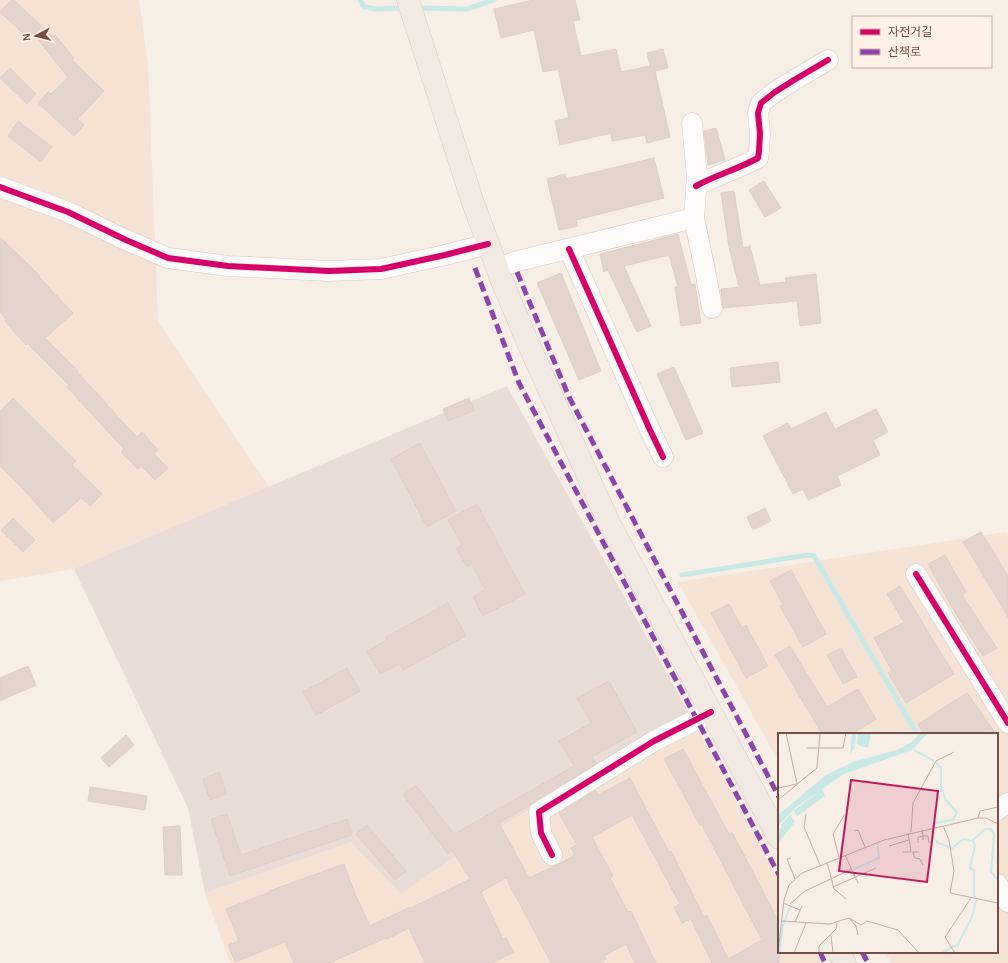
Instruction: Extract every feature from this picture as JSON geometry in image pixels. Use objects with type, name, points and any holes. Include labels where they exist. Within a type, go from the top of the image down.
[{"type":"main road","points":[[408,0],[472,200],[497,268],[528,343],[609,523],[778,836]]},
{"type":"main road","points":[[840,953],[845,963]]},
{"type":"street","points":[[696,186],[758,158],[758,113],[761,103],[775,92],[828,60]]},
{"type":"street","points":[[692,123],[697,176],[694,218],[712,308]]},
{"type":"street","points":[[0,186],[68,212],[168,258],[228,266],[329,271],[381,269],[488,244]]},
{"type":"street","points":[[497,268],[518,261],[694,218]]},
{"type":"street","points":[[569,249],[663,457]]},
{"type":"street","points":[[916,574],[1008,723]]},
{"type":"street","points":[[552,855],[541,833],[539,812],[654,741],[711,712]]},
{"type":"street","points":[[998,809],[1008,803]]},
{"type":"street","points":[[998,886],[1008,902]]},
{"type":"shaded area","points":[[0,0],[139,0],[148,64],[158,321],[269,487],[74,569],[0,581]]},
{"type":"shaded area","points":[[507,386],[690,715],[478,840],[401,894],[351,842],[205,893],[188,808],[74,569]]},
{"type":"shaded area","points":[[1006,532],[1008,534],[1008,963],[891,963],[886,953],[998,953],[998,733],[778,733],[778,760],[678,582]]},
{"type":"shaded area","points":[[690,715],[778,880],[778,953],[817,953],[822,963],[230,963],[205,893],[351,842],[478,840]]},
{"type":"building","points":[[11,0],[14,0],[53,37],[55,35],[74,58],[72,60],[104,91],[78,119],[84,125],[74,136],[38,103],[48,92],[51,94],[68,77],[32,32],[28,38],[0,12]]},
{"type":"building","points":[[533,0],[575,0],[580,20],[573,21],[581,56],[616,49],[621,72],[650,66],[647,53],[663,49],[668,68],[655,71],[670,137],[647,143],[645,135],[612,141],[611,133],[560,145],[555,121],[569,118],[558,69],[543,72],[534,30],[501,38],[494,9]]},
{"type":"building","points":[[10,68],[36,94],[27,104],[0,78]]},
{"type":"building","points":[[18,121],[52,147],[41,162],[8,136]]},
{"type":"building","points":[[716,128],[725,160],[708,165],[704,131]]},
{"type":"building","points":[[654,158],[664,198],[576,220],[578,226],[559,230],[547,179],[565,174],[566,179]]},
{"type":"building","points":[[764,181],[781,208],[765,217],[749,190]]},
{"type":"building","points":[[734,191],[743,248],[750,246],[760,285],[786,282],[785,278],[816,274],[821,323],[800,326],[797,301],[723,308],[721,289],[739,287],[729,247],[721,193]]},
{"type":"building","points":[[678,234],[691,285],[695,284],[701,323],[681,326],[675,287],[678,287],[669,255],[624,266],[651,326],[637,332],[608,270],[604,272],[600,254]]},
{"type":"building","points":[[0,237],[40,276],[39,277],[73,313],[45,338],[78,371],[77,372],[137,437],[142,432],[158,450],[154,454],[168,468],[155,480],[141,466],[138,469],[121,452],[124,449],[67,387],[69,385],[27,343],[26,345],[5,321],[7,320],[0,312]]},
{"type":"building","points":[[561,273],[601,371],[579,380],[537,283]]},
{"type":"building","points":[[778,362],[780,382],[732,387],[730,368]]},
{"type":"building","points":[[674,367],[703,433],[686,440],[657,374]]},
{"type":"building","points":[[13,398],[76,461],[72,465],[102,494],[90,506],[81,498],[53,523],[24,490],[0,466],[0,411]]},
{"type":"building","points":[[469,398],[475,410],[448,421],[443,409]]},
{"type":"building","points":[[876,409],[888,432],[873,440],[880,455],[837,476],[841,485],[808,500],[803,489],[793,494],[763,436],[788,423],[791,429],[826,412],[835,429]]},
{"type":"building","points":[[420,443],[456,511],[427,527],[391,459]]},
{"type":"building","points":[[477,504],[525,594],[483,616],[473,597],[485,590],[472,564],[467,567],[456,548],[462,545],[448,520]]},
{"type":"building","points":[[765,508],[771,521],[753,530],[747,517]]},
{"type":"building","points":[[13,518],[35,540],[23,552],[1,530]]},
{"type":"building","points":[[981,532],[1008,576],[1008,617],[963,542]]},
{"type":"building","points":[[945,555],[966,592],[962,595],[997,648],[983,656],[957,616],[928,564]]},
{"type":"building","points":[[791,570],[826,634],[803,647],[780,606],[783,605],[770,581]]},
{"type":"building","points":[[900,586],[954,674],[906,703],[888,673],[892,671],[874,638],[904,622],[887,594]]},
{"type":"building","points":[[448,603],[466,636],[403,670],[400,664],[380,674],[367,651],[387,640],[386,637]]},
{"type":"building","points":[[729,604],[742,628],[746,625],[768,666],[746,678],[711,613]]},
{"type":"building","points":[[790,646],[827,707],[858,689],[876,719],[854,733],[821,733],[775,655]]},
{"type":"building","points":[[841,648],[857,677],[843,684],[827,655]]},
{"type":"building","points":[[28,666],[36,685],[0,701],[0,678]]},
{"type":"building","points":[[347,668],[360,691],[316,715],[303,692]]},
{"type":"building","points":[[609,681],[637,732],[592,757],[596,764],[499,823],[529,878],[575,855],[571,848],[577,845],[559,813],[596,790],[598,795],[630,778],[669,852],[671,851],[704,917],[707,915],[728,959],[762,940],[702,825],[700,825],[664,759],[683,749],[729,834],[732,832],[778,920],[779,963],[712,963],[691,919],[682,923],[674,907],[680,904],[632,815],[592,837],[613,876],[610,878],[628,912],[631,911],[656,963],[635,963],[626,944],[604,956],[606,959],[599,963],[551,963],[506,878],[481,892],[503,939],[506,938],[514,952],[492,963],[425,963],[409,928],[387,939],[386,938],[329,963],[294,963],[285,942],[235,962],[228,945],[239,941],[226,909],[270,892],[269,891],[344,864],[356,896],[370,926],[470,879],[452,850],[448,854],[403,795],[416,785],[454,834],[574,766],[559,741],[591,723],[577,698]]},
{"type":"building","points":[[967,693],[995,733],[923,733],[918,724]]},
{"type":"building","points":[[126,735],[134,745],[109,767],[101,758]]},
{"type":"building","points":[[219,772],[227,794],[210,800],[203,779]]},
{"type":"building","points":[[90,787],[147,796],[145,810],[88,801]]},
{"type":"building","points":[[227,814],[241,855],[347,819],[352,835],[230,876],[211,819]]},
{"type":"building","points":[[367,825],[406,871],[395,880],[356,834]]},
{"type":"building","points":[[180,826],[182,875],[165,875],[163,827]]},
{"type":"waterway","points":[[360,0],[364,7],[377,9],[405,8]]},
{"type":"waterway","points":[[417,8],[467,9],[494,0]]},
{"type":"waterway","points":[[682,575],[808,555],[814,556],[916,733]]},
{"type":"marked path","points":[[475,268],[519,383],[778,873]]},
{"type":"marked path","points":[[517,272],[569,397],[778,795]]},
{"type":"marked path","points":[[820,953],[825,963]]},
{"type":"marked path","points":[[863,953],[868,963]]},
{"type":"cycle path","points":[[696,186],[758,158],[760,134],[758,113],[761,103],[775,92],[828,60]]},
{"type":"cycle path","points":[[0,187],[68,212],[168,258],[228,266],[329,271],[381,269],[488,244]]},
{"type":"cycle path","points":[[569,249],[663,457]]},
{"type":"cycle path","points":[[916,574],[1008,723]]},
{"type":"cycle path","points":[[552,855],[541,833],[539,812],[654,741],[711,712]]}]
